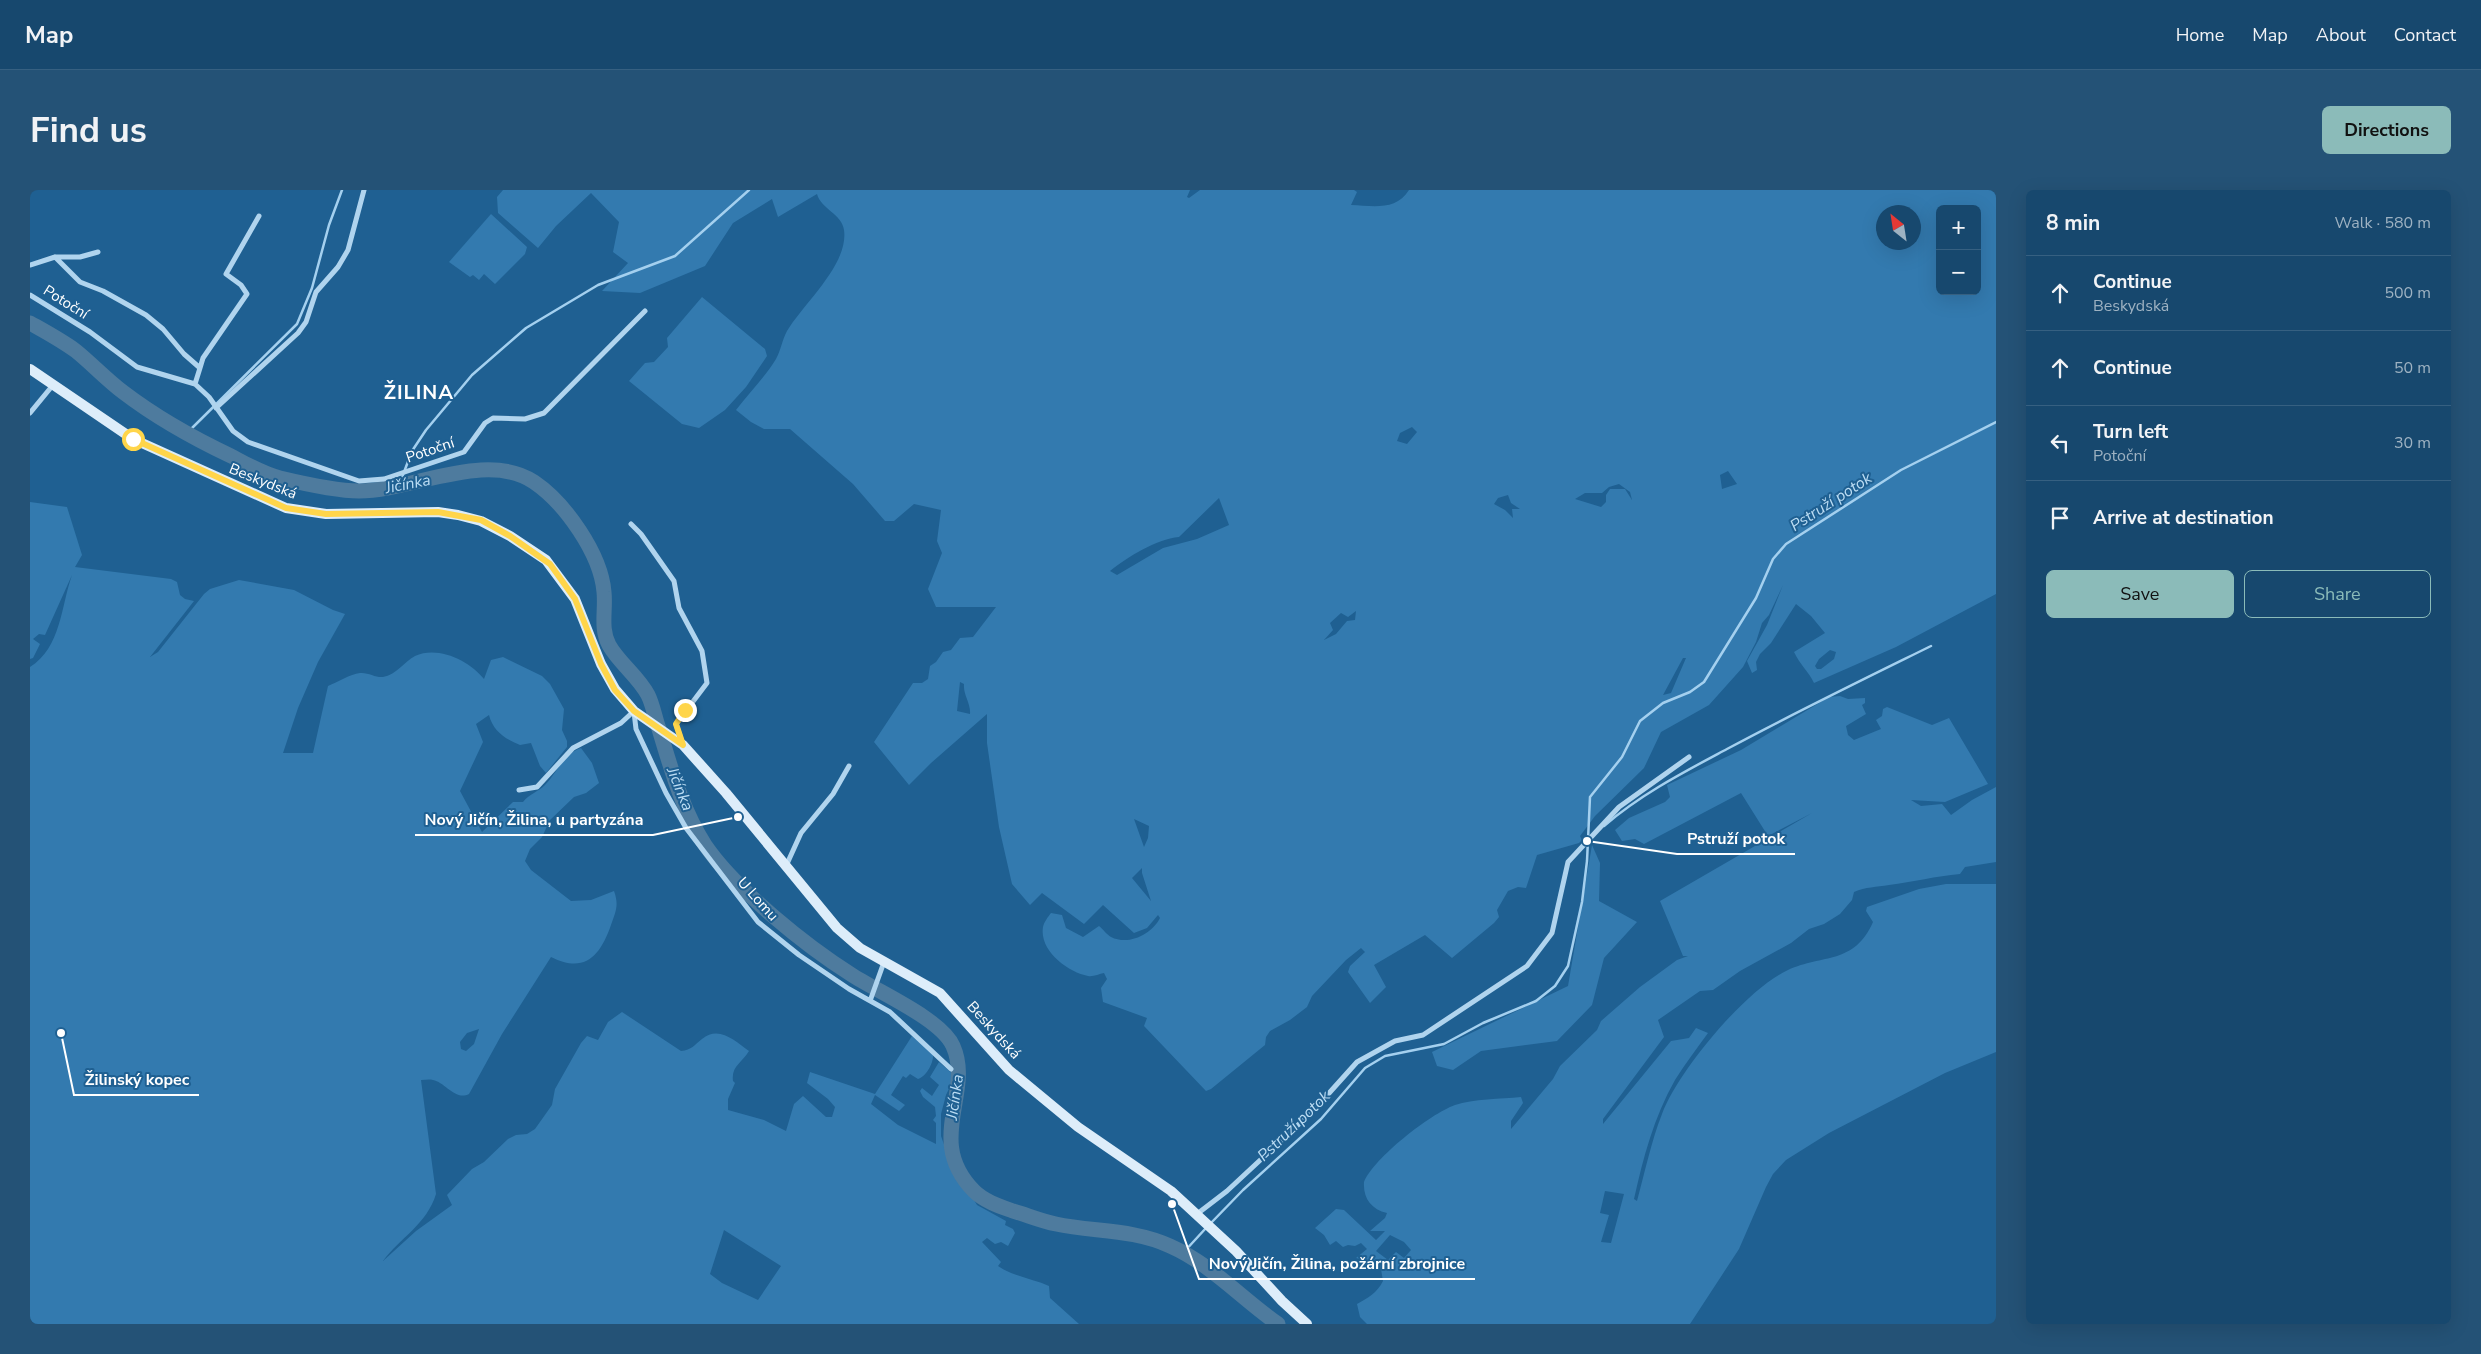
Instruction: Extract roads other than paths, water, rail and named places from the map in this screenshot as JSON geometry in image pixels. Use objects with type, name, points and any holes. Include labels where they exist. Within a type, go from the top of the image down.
[{"type":"street","points":[[216,408],[298,333],[306,322],[316,292],[338,267],[348,250],[364,190]]},
{"type":"street","points":[[195,384],[203,358],[247,294],[241,284],[226,274],[259,216]]},
{"type":"street","name":"Potoční","points":[[30,266],[55,257],[80,257],[98,252]]},
{"type":"street","name":"Potoční","points":[[55,257],[80,282],[146,315],[163,329],[184,354],[200,368]]},
{"type":"street","name":"Potoční","points":[[30,294],[90,332],[137,366],[195,384],[233,431],[248,442],[359,481],[384,478],[464,452],[488,420],[498,418],[525,419],[544,413],[645,311]]},
{"type":"street","name":"Beskydská","points":[[30,369],[133,439],[286,508],[326,514],[438,512],[481,520],[510,536],[546,560],[563,581],[579,607],[601,664],[615,690],[638,714],[680,743],[726,793],[837,928],[860,948],[940,993],[1009,1070],[1078,1127],[1171,1191],[1214,1230],[1282,1301],[1307,1324]]},
{"type":"street","points":[[30,413],[53,385]]},
{"type":"street","points":[[631,524],[641,534],[674,582],[679,608],[702,651],[707,683],[676,724],[680,743]]},
{"type":"street","points":[[519,790],[537,787],[573,748],[638,714]]},
{"type":"street","name":"U Lomu","points":[[638,714],[636,729],[666,793],[686,828],[758,922],[799,955],[890,1012],[951,1069]]},
{"type":"street","points":[[1199,1216],[1313,1111],[1357,1062],[1395,1041],[1423,1035],[1527,966],[1552,933],[1568,862],[1619,807],[1690,757]]},
{"type":"street","points":[[786,866],[801,833],[833,794],[849,766]]},
{"type":"street","points":[[870,1001],[884,962]]},
{"type":"waterway","points":[[186,434],[297,324],[312,288],[329,225],[342,190]]},
{"type":"waterway","points":[[398,488],[412,451],[426,430],[472,375],[526,328],[598,285],[675,256],[749,190]]},
{"type":"waterway","name":"Jičínka","points":[[30,323],[76,351],[117,387],[162,419],[203,442],[274,476],[341,490],[359,491],[402,485],[449,474],[494,470],[515,473],[534,482],[546,491],[569,516],[589,546],[601,577],[604,592],[606,639],[613,652],[648,695],[678,788],[690,818],[705,845],[734,880],[772,916],[814,949],[852,975],[923,1016],[936,1026],[953,1046],[958,1064],[958,1081],[951,1135],[953,1153],[960,1172],[974,1191],[982,1198],[997,1205],[1045,1221],[1070,1227],[1128,1234],[1170,1246],[1185,1253],[1213,1272],[1278,1324]]},
{"type":"waterway","name":"Pstruží potok","points":[[1210,1224],[1243,1190],[1321,1119],[1365,1068],[1385,1056],[1444,1044],[1483,1023],[1536,1001],[1555,986],[1568,966],[1582,902],[1587,861],[1590,797],[1622,757],[1640,721],[1663,703],[1690,692],[1704,682],[1756,598],[1773,559],[1786,544],[1901,470],[1996,422]]},
{"type":"waterway","points":[[1604,826],[1618,814],[1663,784],[1695,766],[1931,646]]},
{"type":"waterway","name":"Pstruží potok","points":[[1183,1253],[1206,1228]]},
{"type":"place","name":"Nový Jičín, Žilina, u partyzána","points":[[738,817]]},
{"type":"place","name":"Pstruží potok","points":[[1587,841]]},
{"type":"place","name":"Žilinský kopec","points":[[61,1033]]},
{"type":"place","name":"Nový Jičín, Žilina, požární zbrojnice","points":[[1172,1204]]},
{"type":"district","name":"ŽILINA","points":[[419,392]]}]
